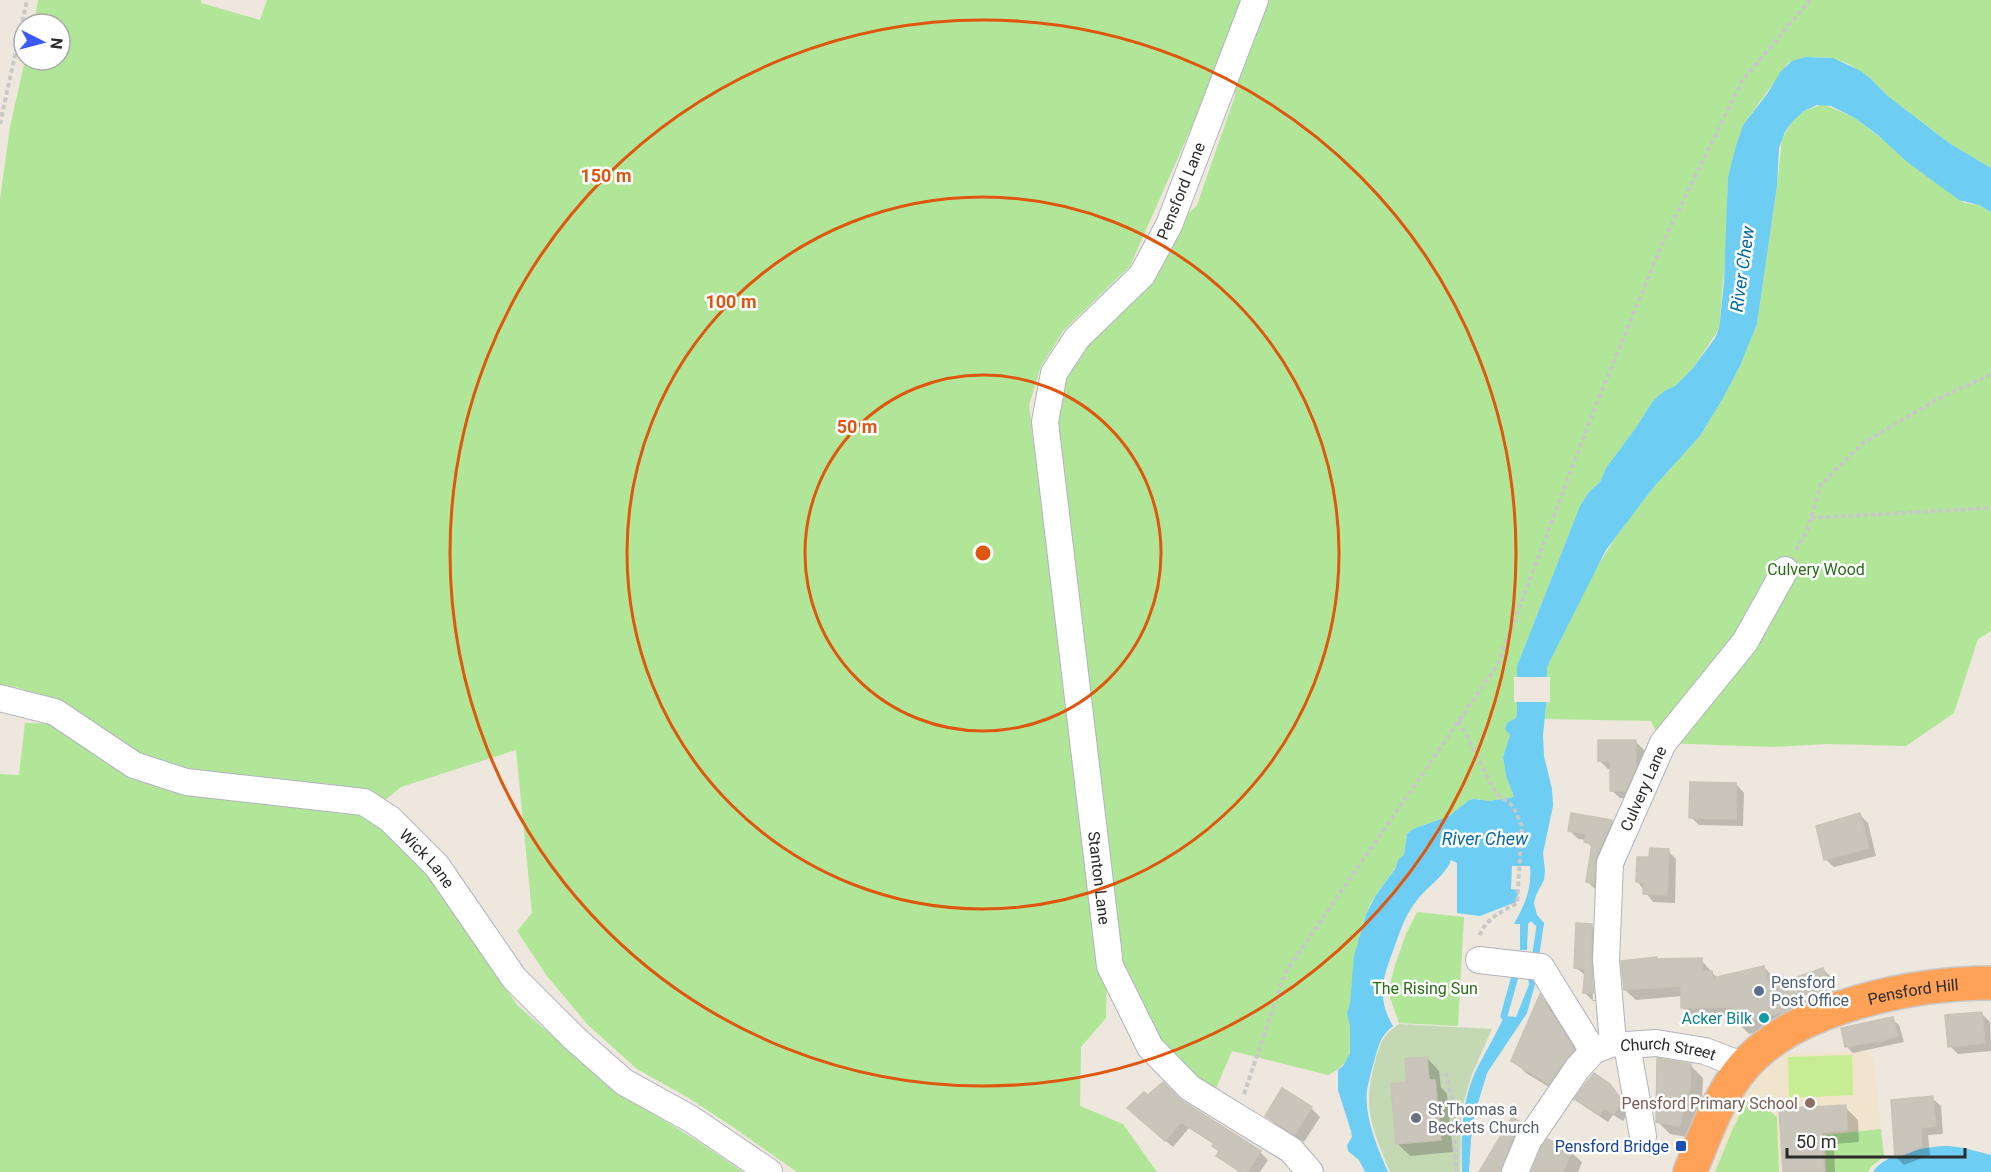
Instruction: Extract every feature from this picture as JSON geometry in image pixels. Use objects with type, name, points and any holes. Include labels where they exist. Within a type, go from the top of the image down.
[{"type":"highway","name":"Pensford Hill","points":[[1690,1172],[1719,1105],[1744,1066],[1772,1040],[1805,1022],[1853,1004],[1903,990],[1991,983]]},
{"type":"street","name":"Pensford Lane","points":[[1053,495],[1045,422],[1054,373],[1077,338],[1142,275],[1153,255],[1169,225],[1255,0]]},
{"type":"street","name":"Stanton Lane","points":[[1053,495],[1110,966],[1149,1047],[1190,1088],[1291,1150],[1310,1172]]},
{"type":"street","name":"Culvery Lane","points":[[1643,1136],[1611,1046],[1606,960],[1610,863],[1663,743],[1745,642],[1785,570]]},
{"type":"street","name":"Wick Lane","points":[[0,698],[55,712],[134,765],[186,782],[364,802],[390,819],[437,866],[514,978],[574,1038],[624,1082],[692,1119],[768,1172]]},
{"type":"street","points":[[1479,960],[1541,968],[1611,1046],[1577,1069],[1528,1141],[1515,1172]]},
{"type":"street","name":"Church Street","points":[[1611,1046],[1656,1043],[1705,1051],[1744,1066]]},
{"type":"path","points":[[0,124],[27,0]]},
{"type":"path","points":[[1251,1073],[1285,973],[1498,664],[1592,414],[1662,244],[1742,81],[1810,0]]},
{"type":"path","points":[[1785,570],[1806,531],[1821,484],[1863,443],[1938,399],[1991,374]]},
{"type":"path","points":[[1811,518],[1991,508]]},
{"type":"path","points":[[1459,722],[1496,793],[1513,806],[1522,826],[1517,903],[1491,918],[1481,931],[1474,951],[1479,960]]},
{"type":"path","points":[[1446,1073],[1454,1108],[1456,1172]]},
{"type":"shaded area","name":"Pensford Primary School","points":[[1872,1052],[1884,1156],[1871,1167],[1869,1172],[1712,1172],[1729,1124],[1754,1082],[1785,1053]]},
{"type":"green space","points":[[38,0],[201,0],[201,3],[260,20],[267,0],[1991,0],[1991,168],[1949,143],[1889,97],[1870,78],[1849,64],[1833,58],[1817,57],[1805,57],[1788,63],[1743,125],[1728,177],[1726,249],[1719,329],[1693,368],[1675,386],[1664,391],[1653,401],[1606,468],[1600,482],[1589,492],[1580,506],[1517,666],[1516,718],[1507,723],[1505,729],[1510,735],[1503,757],[1506,776],[1514,797],[1490,801],[1469,800],[1449,816],[1413,829],[1407,834],[1404,855],[1374,898],[1363,924],[1348,1010],[1350,1050],[1341,1066],[1328,1075],[1232,1051],[1215,1091],[1195,1083],[1155,1043],[1112,965],[1054,453],[1058,376],[1174,227],[1197,205],[1236,93],[1200,108],[1130,266],[1064,330],[1041,366],[1029,405],[1033,440],[1045,491],[1107,966],[1106,1018],[1081,1047],[1080,1106],[1123,1124],[1157,1172],[797,1172],[687,1097],[637,1069],[588,1025],[547,976],[517,931],[532,913],[516,750],[401,787],[384,801],[194,775],[136,752],[66,703],[16,687],[0,686],[0,199],[10,127],[22,72],[72,72],[72,12],[36,12]]},
{"type":"green space","name":"Culvery Wood","points":[[1823,104],[1855,118],[1965,203],[1979,205],[1991,212],[1991,631],[1978,639],[1954,713],[1906,746],[1828,744],[1773,747],[1662,743],[1651,721],[1545,719],[1547,667],[1593,574],[1617,535],[1653,488],[1700,436],[1740,366],[1757,324],[1782,139],[1792,122],[1804,111]]},
{"type":"green space","points":[[25,723],[59,724],[128,772],[360,813],[390,834],[438,887],[517,1005],[613,1089],[743,1172],[0,1172],[0,774],[19,775]]},
{"type":"green space","name":"The Rising Sun","points":[[1417,912],[1464,917],[1458,1026],[1399,1023],[1388,992],[1406,934]]},
{"type":"green space","points":[[1399,1024],[1492,1029],[1472,1074],[1461,1111],[1460,1172],[1390,1172],[1376,1137],[1369,1100],[1380,1045],[1385,1036]]},
{"type":"green space","points":[[1852,1055],[1853,1095],[1789,1098],[1788,1057]]},
{"type":"green space","points":[[1750,1095],[1777,1117],[1779,1172],[1715,1172],[1733,1128]]},
{"type":"green space","points":[[1881,1129],[1884,1156],[1868,1172],[1826,1172],[1825,1135]]},
{"type":"water","name":"River Chew","points":[[1805,57],[1833,58],[1859,70],[1889,97],[1949,143],[1991,168],[1991,212],[1979,205],[1959,200],[1906,161],[1855,118],[1831,106],[1817,105],[1804,111],[1785,132],[1779,148],[1777,186],[1757,324],[1740,366],[1700,436],[1653,488],[1606,550],[1547,667],[1543,735],[1544,756],[1552,789],[1553,806],[1543,853],[1544,880],[1534,903],[1537,915],[1544,926],[1536,926],[1531,921],[1528,924],[1527,950],[1520,950],[1520,924],[1514,924],[1527,896],[1530,866],[1512,866],[1511,889],[1519,890],[1516,902],[1480,916],[1457,913],[1457,863],[1451,860],[1445,870],[1414,904],[1402,927],[1385,976],[1384,1005],[1393,1026],[1380,1042],[1367,1090],[1369,1121],[1388,1172],[1365,1172],[1359,1160],[1348,1151],[1347,1145],[1352,1137],[1338,1090],[1338,1070],[1350,1053],[1350,1027],[1347,1013],[1354,956],[1366,914],[1376,895],[1395,869],[1398,860],[1404,855],[1407,834],[1413,829],[1449,816],[1469,800],[1490,801],[1514,797],[1506,776],[1503,757],[1510,735],[1505,729],[1507,723],[1516,718],[1517,666],[1580,506],[1589,492],[1600,482],[1606,468],[1653,401],[1664,391],[1675,386],[1693,368],[1715,338],[1719,329],[1724,283],[1728,177],[1736,146],[1743,125],[1781,71],[1792,61]]},
{"type":"water","points":[[1536,981],[1527,1013],[1487,1073],[1475,1113],[1469,1172],[1462,1172],[1464,1111],[1474,1075],[1504,1016],[1516,1017],[1530,982]]},
{"type":"water","points":[[1949,1146],[1991,1155],[1991,1172],[1873,1172],[1879,1165],[1896,1155],[1930,1147]]},
{"type":"pier","points":[[1514,677],[1550,677],[1550,702],[1514,702]]},
{"type":"building","points":[[1598,740],[1636,740],[1636,767],[1625,791],[1610,791],[1610,761],[1598,761]]},
{"type":"building","points":[[1690,782],[1736,783],[1736,819],[1689,818]]},
{"type":"building","points":[[1571,813],[1612,820],[1596,857],[1594,883],[1586,882],[1592,844],[1584,842],[1586,834],[1568,831]]},
{"type":"building","points":[[1860,813],[1869,848],[1824,860],[1816,826]]},
{"type":"building","points":[[1650,848],[1669,849],[1667,895],[1643,894],[1644,882],[1636,882],[1637,857],[1649,857]]},
{"type":"building","points":[[1576,923],[1592,924],[1591,960],[1594,993],[1583,993],[1585,969],[1574,968]]},
{"type":"building","points":[[1657,957],[1657,959],[1702,958],[1702,971],[1712,971],[1713,978],[1764,966],[1769,987],[1823,968],[1832,991],[1783,1012],[1737,1024],[1733,1007],[1681,1008],[1681,986],[1624,990],[1621,961]]},
{"type":"building","points":[[1540,994],[1574,1049],[1549,1084],[1511,1061]]},
{"type":"building","points":[[1982,1012],[1985,1043],[1948,1047],[1945,1015]]},
{"type":"building","points":[[1893,1017],[1898,1036],[1845,1047],[1841,1028]]},
{"type":"building","name":"St Thomas a Beckets Church","points":[[1427,1057],[1429,1080],[1435,1080],[1441,1140],[1396,1144],[1391,1084],[1407,1082],[1405,1059]]},
{"type":"building","points":[[1657,1058],[1691,1064],[1690,1087],[1679,1126],[1656,1122]]},
{"type":"building","points":[[1594,1073],[1610,1084],[1621,1099],[1622,1102],[1614,1114],[1604,1108],[1600,1115],[1574,1099]]},
{"type":"building","points":[[1163,1082],[1182,1101],[1261,1151],[1247,1172],[1241,1172],[1216,1156],[1219,1151],[1212,1146],[1214,1143],[1181,1122],[1165,1141],[1127,1108],[1144,1092],[1148,1095]]},
{"type":"building","points":[[1282,1088],[1312,1107],[1295,1135],[1265,1116]]},
{"type":"building","points":[[1933,1096],[1936,1126],[1921,1128],[1922,1147],[1895,1158],[1891,1100]]},
{"type":"building","points":[[1846,1105],[1847,1130],[1822,1132],[1824,1172],[1783,1172],[1779,1109]]},
{"type":"building","points":[[1512,1117],[1522,1123],[1514,1135],[1500,1172],[1479,1172]]},
{"type":"building","points":[[1547,1139],[1572,1150],[1563,1172],[1531,1172],[1541,1148]]},
{"type":"waterway","name":"River Chew","points":[[1532,981],[1540,926]]},
{"type":"waterway","name":"River Chew","points":[[1504,1016],[1517,969]]},
{"type":"place","name":"Pensford Post Office","points":[[1759,991]]},
{"type":"place","name":"Acker Bilk","points":[[1764,1018]]},
{"type":"place","name":"Pensford Primary School","points":[[1810,1103]]},
{"type":"place","name":"St Thomas a Beckets Church","points":[[1416,1118]]},
{"type":"place","name":"Pensford Bridge","points":[[1681,1146]]}]
